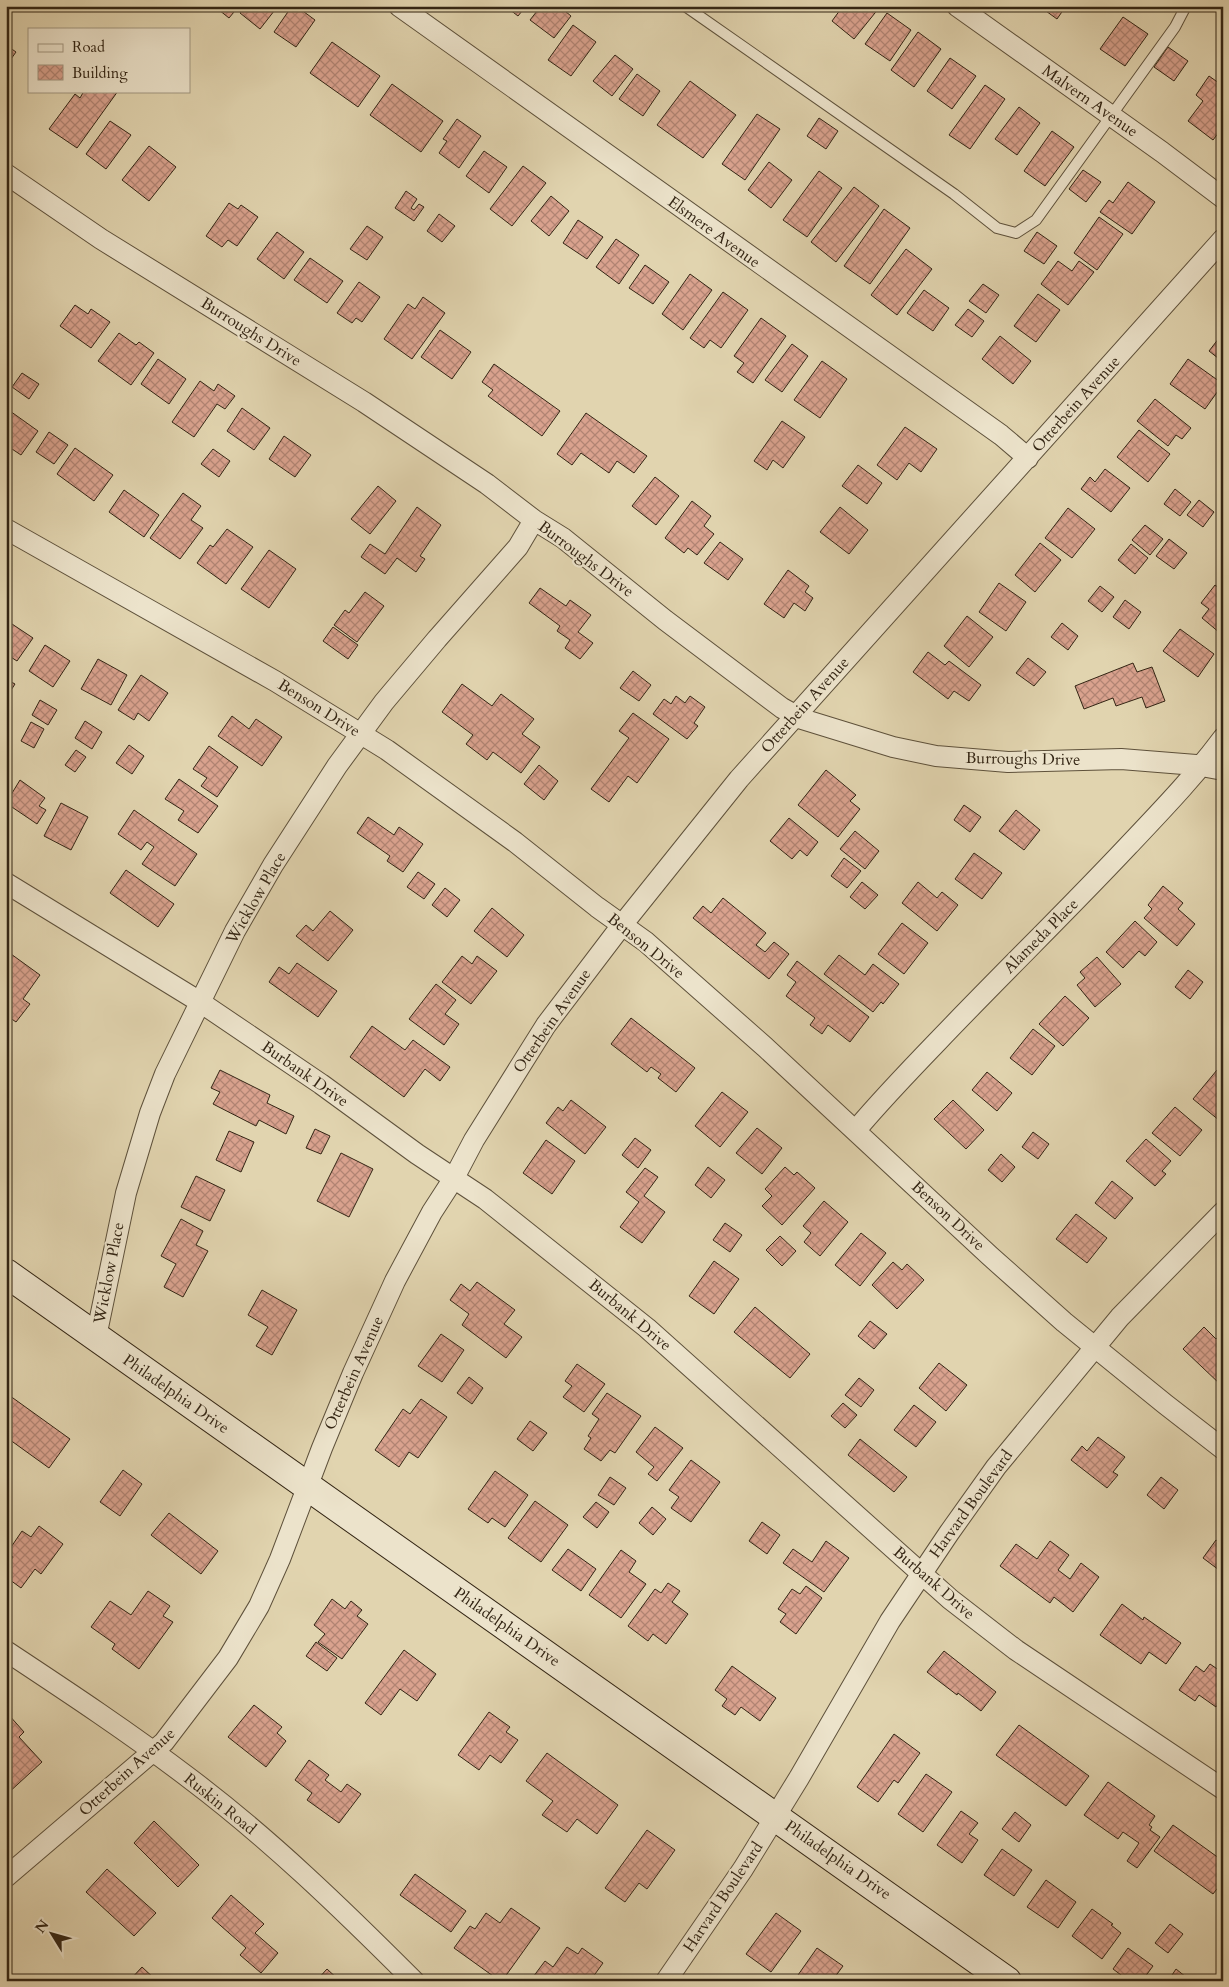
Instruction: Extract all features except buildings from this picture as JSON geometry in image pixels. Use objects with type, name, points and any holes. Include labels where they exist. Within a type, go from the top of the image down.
[{"type":"main road","name":"Philadelphia Drive","points":[[6,1273],[1007,1981]]},
{"type":"street","name":"Elsmere Avenue","points":[[399,6],[1001,436],[1028,458]]},
{"type":"street","name":"Malvern Avenue","points":[[957,6],[1112,116],[1223,198]]},
{"type":"street","name":"Burroughs Drive","points":[[6,174],[101,239],[364,402],[487,484],[534,520],[563,538],[665,620],[782,708],[796,715],[893,746],[936,756],[1008,762],[1121,759],[1202,766],[1223,770]]},
{"type":"street","name":"Otterbein Avenue","points":[[6,1877],[154,1752],[184,1719],[228,1658],[258,1606],[277,1567],[353,1373],[395,1281],[432,1212],[454,1178],[492,1110],[546,1025],[698,829],[796,715],[1223,239]]},
{"type":"street","name":"Wicklow Place","points":[[96,1337],[105,1298],[111,1256],[137,1153],[165,1074],[236,931],[273,865],[360,734],[436,639],[518,547],[534,520]]},
{"type":"street","name":"Benson Drive","points":[[6,529],[207,642],[387,750],[515,842],[653,949],[856,1130],[990,1256],[1064,1322],[1223,1449]]},
{"type":"street","name":"Alameda Place","points":[[856,1130],[891,1090],[979,998],[1065,913],[1202,766],[1223,738]]},
{"type":"street","name":"Burbank Drive","points":[[6,883],[200,1002],[321,1084],[417,1154],[493,1205],[647,1328],[950,1599],[1016,1650],[1223,1789]]},
{"type":"street","name":"Harvard Boulevard","points":[[666,1981],[738,1876],[776,1816],[885,1630],[996,1467],[1120,1317],[1223,1212]]},
{"type":"street","name":"Ruskin Road","points":[[6,1650],[190,1779],[260,1836],[352,1919],[414,1981]]},
{"type":"lane","points":[[685,6],[954,194],[997,228],[1016,233],[1036,220],[1176,27],[1186,6]]}]
